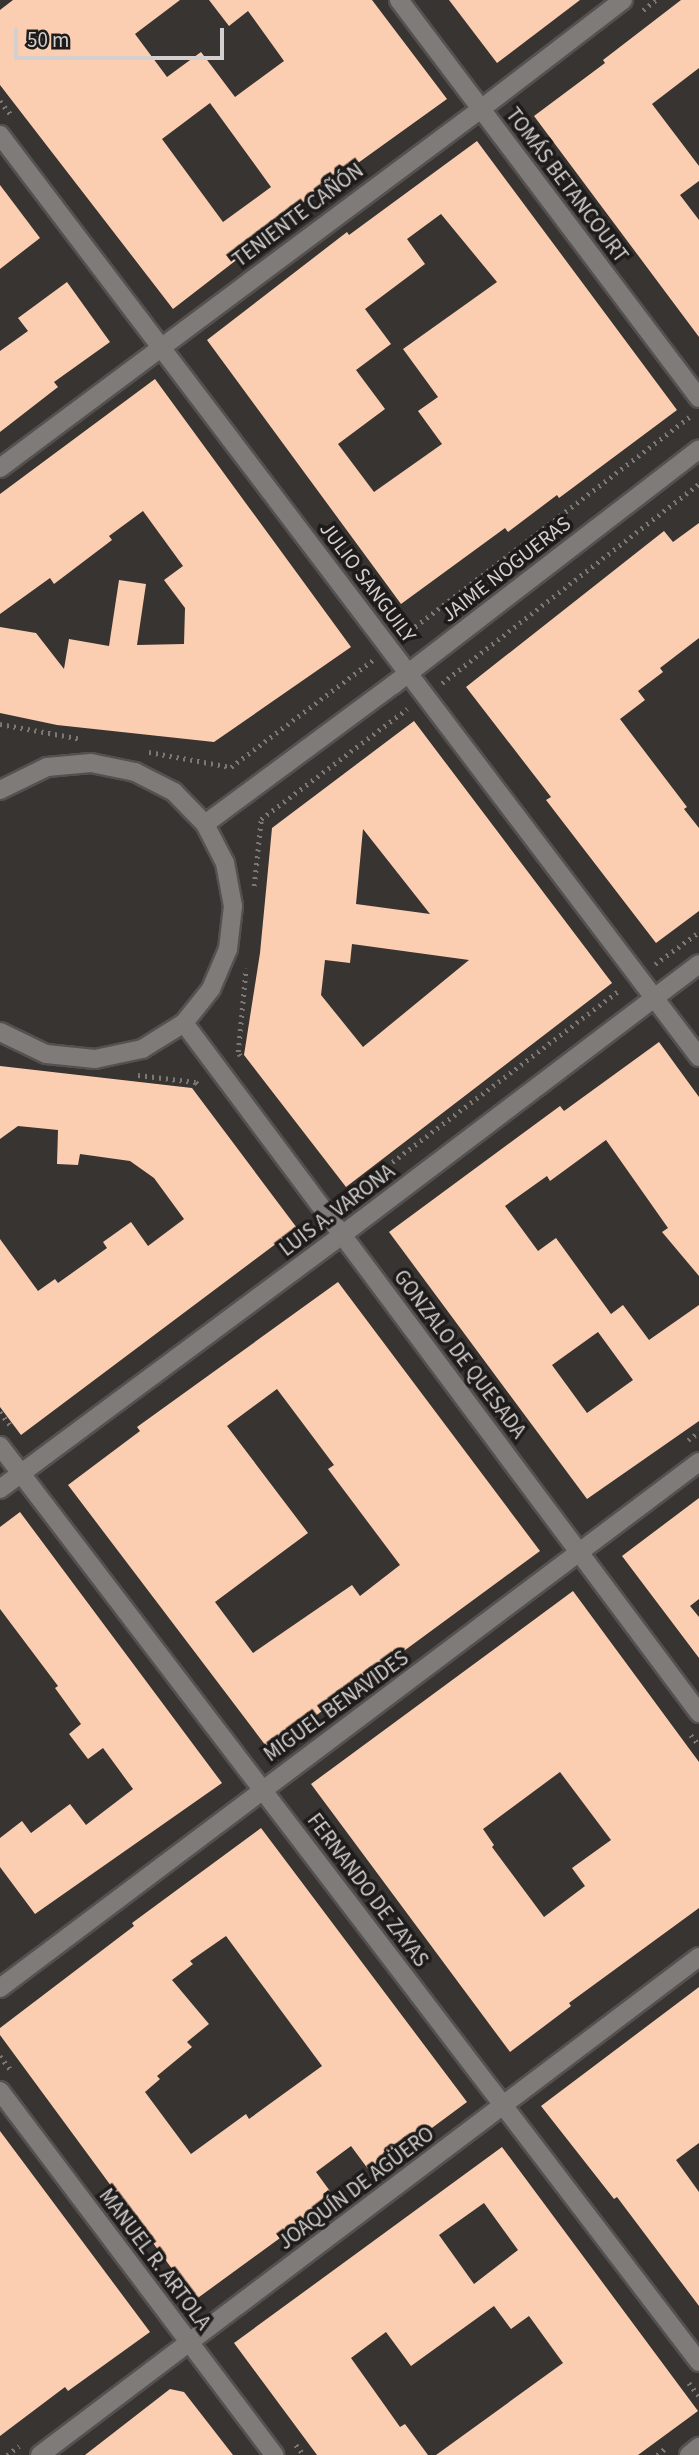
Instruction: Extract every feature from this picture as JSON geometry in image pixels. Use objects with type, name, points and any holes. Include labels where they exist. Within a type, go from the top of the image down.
[{"type":"street","name":"TOMÁS BETANCOURT","points":[[398,0],[699,398]]},
{"type":"street","name":"TENIENTE CAÑÓN","points":[[0,468],[623,0]]},
{"type":"street","name":"JULIO SANGUILY","points":[[0,135],[162,344],[699,1057]]},
{"type":"street","name":"JAIME NOGUERAS","points":[[205,824],[409,673],[699,449]]},
{"type":"street","points":[[0,1032],[46,1054],[95,1059],[142,1049],[184,1023],[211,989],[228,949],[233,906],[225,863],[205,824],[174,792],[135,772],[91,763],[47,767],[1,787]]},
{"type":"street","name":"LUIS A. VARONA","points":[[0,1489],[362,1220],[699,964]]},
{"type":"street","name":"GONZALO DE QUESADA","points":[[184,1023],[699,1713]]},
{"type":"street","name":"FERNANDO DE ZAYAS","points":[[0,1446],[699,2362]]},
{"type":"street","name":"MIGUEL BENAVIDES","points":[[0,1988],[699,1462]]},
{"type":"street","name":"JOAQUÍN DE AGÜERO","points":[[40,2455],[699,1957]]},
{"type":"street","name":"MANUEL R. ARTOLA","points":[[0,2091],[274,2455]]},
{"type":"street","points":[[689,2455],[699,2447]]},
{"type":"path","points":[[254,887],[261,819],[699,484]]},
{"type":"path","points":[[287,1245],[346,1197],[699,932]]},
{"type":"path","points":[[246,1063],[238,1052],[247,956]]},
{"type":"path","points":[[131,1074],[196,1082],[204,1092]]},
{"type":"path","points":[[337,1186],[362,1220]]},
{"type":"path","points":[[300,1217],[324,1248]]},
{"type":"path","points":[[682,1724],[699,1745]]},
{"type":"building","points":[[13,0],[180,0],[135,34],[167,77],[201,52],[235,97],[284,61],[248,11],[229,26],[209,0],[372,0],[447,99],[280,219],[283,224],[173,309],[0,85],[0,10]],"holes":[[[210,103],[271,187],[223,222],[162,139]]]},
{"type":"building","points":[[449,0],[580,0],[497,63]]},
{"type":"building","points":[[681,0],[699,0],[699,68],[652,104],[699,166],[699,181],[680,195],[699,220],[699,337],[534,116],[605,63],[603,60]]},
{"type":"building","points":[[477,141],[677,410],[559,498],[557,495],[508,532],[505,528],[401,604],[207,340],[347,232],[349,235]],"holes":[[[441,214],[497,282],[403,349],[438,397],[418,411],[442,444],[374,492],[338,444],[385,409],[356,370],[391,344],[365,309],[425,264],[407,239]]]},
{"type":"building","points":[[0,185],[40,238],[0,269]]},
{"type":"building","points":[[67,282],[110,342],[54,382],[58,387],[0,432],[0,351],[28,331],[18,318]]},
{"type":"building","points":[[155,379],[351,647],[214,742],[57,725],[0,713],[0,627],[36,633],[64,669],[69,639],[109,646],[119,580],[146,584],[137,645],[184,644],[185,608],[164,580],[183,566],[143,511],[109,536],[112,540],[54,584],[50,578],[0,614],[0,494]]},
{"type":"building","points":[[699,523],[699,638],[660,668],[663,672],[638,691],[645,700],[620,719],[687,807],[684,809],[699,828],[699,911],[656,943],[546,800],[551,797],[466,687],[664,531],[673,542]]},
{"type":"building","points":[[414,721],[612,983],[346,1187],[244,1055],[260,953],[272,828]],"holes":[[[363,829],[430,914],[356,904]],[[352,944],[469,960],[363,1047],[321,995],[325,960],[350,963]]]},
{"type":"building","points":[[659,1042],[699,1097],[699,1276],[662,1232],[668,1228],[606,1140],[550,1181],[547,1176],[505,1206],[538,1251],[556,1238],[611,1314],[623,1305],[649,1340],[699,1305],[699,1421],[587,1499],[389,1232],[560,1106],[564,1111]],"holes":[[[598,1332],[633,1380],[587,1413],[552,1365]]]},
{"type":"building","points":[[0,1066],[192,1088],[297,1228],[21,1435],[0,1407],[0,1239],[38,1291],[55,1279],[58,1283],[107,1248],[103,1242],[131,1222],[148,1246],[184,1219],[154,1178],[130,1161],[80,1154],[78,1165],[57,1164],[58,1130],[18,1126],[0,1139]]},
{"type":"building","points":[[338,1282],[540,1551],[269,1750],[68,1485],[140,1431],[137,1427]],"holes":[[[277,1389],[334,1465],[328,1469],[400,1565],[360,1596],[352,1585],[253,1653],[215,1602],[308,1533],[227,1426]]]},
{"type":"building","points":[[699,1498],[699,1599],[690,1606],[699,1617],[699,1658],[622,1556]]},
{"type":"building","points":[[20,1512],[222,1783],[35,1914],[0,1867],[0,1838],[22,1821],[31,1833],[70,1804],[86,1825],[133,1789],[103,1748],[88,1759],[69,1734],[81,1724],[55,1688],[58,1686],[0,1609],[0,1527]]},
{"type":"building","points":[[573,1591],[699,1762],[699,1908],[569,2003],[571,2006],[510,2052],[311,1784]],"holes":[[[560,1772],[611,1840],[572,1868],[585,1886],[544,1917],[492,1847],[494,1845],[483,1829]]]},
{"type":"building","points":[[261,1828],[467,2102],[371,2173],[351,2146],[316,2172],[335,2198],[195,2300],[0,2035],[0,2028],[134,1926],[132,1923]],"holes":[[[226,1936],[322,2066],[249,2119],[246,2114],[191,2154],[145,2092],[160,2079],[157,2076],[192,2047],[187,2042],[209,2024],[172,1980],[193,1964],[190,1961]]]},
{"type":"building","points":[[699,1987],[699,2143],[676,2160],[699,2192],[699,2306],[617,2197],[614,2199],[541,2106]]},
{"type":"building","points":[[0,2131],[150,2332],[68,2391],[65,2387],[0,2436]]},
{"type":"building","points":[[502,2147],[698,2411],[638,2455],[436,2455],[563,2363],[529,2316],[511,2329],[494,2306],[411,2366],[386,2332],[351,2358],[400,2427],[405,2424],[428,2455],[317,2455],[234,2343]],"holes":[[[484,2203],[518,2250],[474,2284],[439,2235]]]},
{"type":"building","points":[[170,2389],[184,2392],[233,2455],[85,2455]]}]
